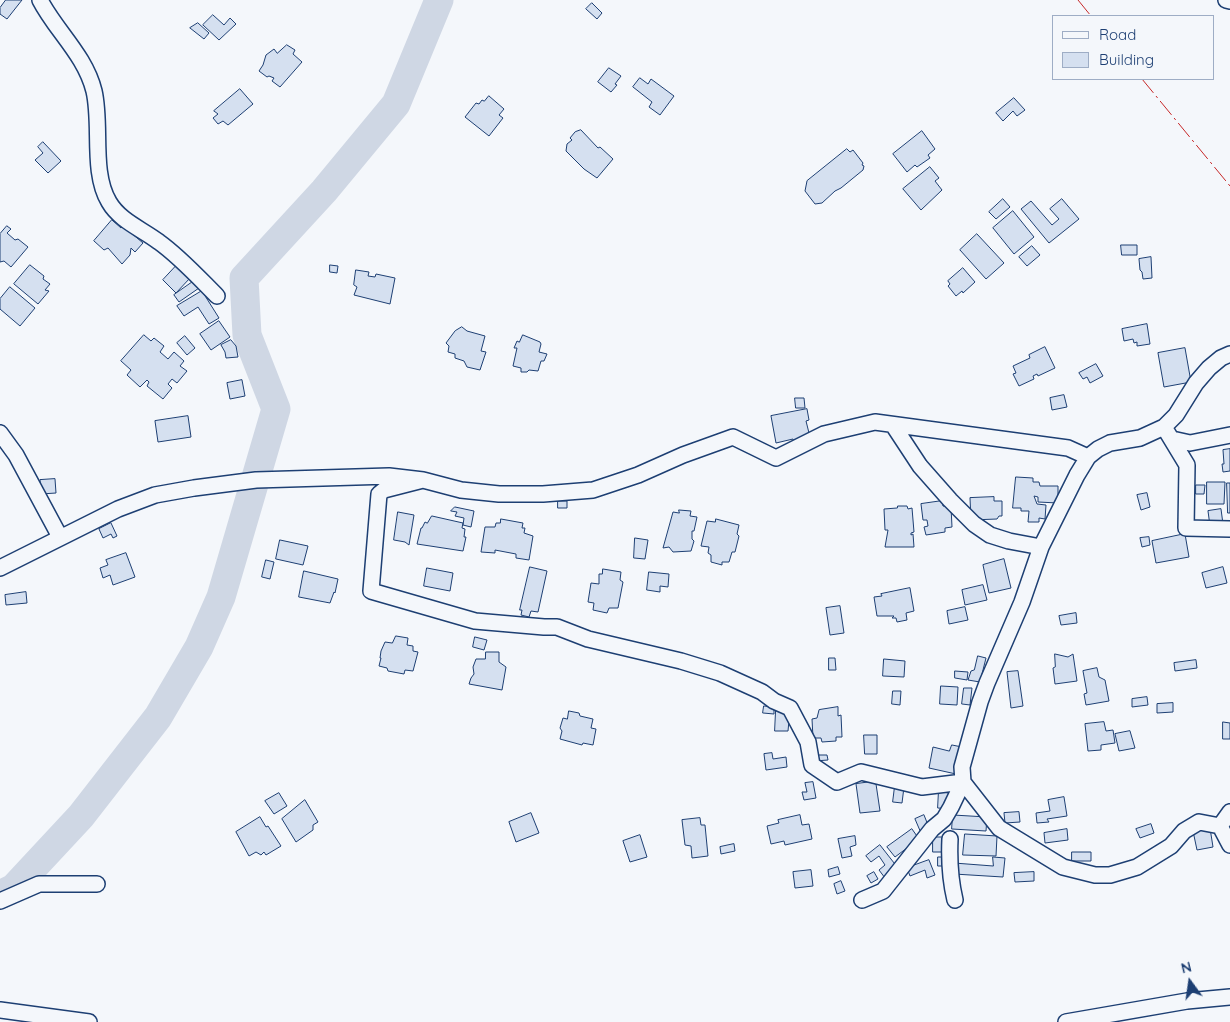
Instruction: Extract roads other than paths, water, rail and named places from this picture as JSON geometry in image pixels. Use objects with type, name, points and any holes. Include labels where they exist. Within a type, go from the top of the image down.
[{"type":"street","points":[[40,0],[49,18],[85,66],[94,91],[98,117],[98,155],[102,185],[108,201],[116,213],[160,242],[218,296]]},
{"type":"street","points":[[1168,433],[1176,415],[1196,383],[1220,358],[1230,354]]},
{"type":"street","points":[[0,568],[118,508],[155,495],[256,480],[389,476],[423,480],[461,490],[499,494],[544,494],[593,490],[638,475],[683,455],[733,437],[776,458],[824,434],[875,422],[1068,448],[1088,457]]},
{"type":"street","points":[[893,425],[920,466],[974,524],[996,537],[1041,546]]},
{"type":"street","points":[[1168,433],[1187,465],[1186,528],[1230,529]]},
{"type":"street","points":[[862,900],[883,891],[932,830],[944,820],[951,808],[963,782],[962,767],[980,702],[1022,602],[1041,546],[1055,516],[1088,457],[1098,448],[1110,443],[1168,433],[1190,443],[1230,435]]},
{"type":"street","points":[[0,434],[16,455],[60,537]]},
{"type":"street","points":[[423,480],[384,490],[379,494],[371,591],[475,621],[557,627],[588,639],[681,661],[720,673],[762,692],[774,701],[790,708],[808,742],[812,765],[837,782],[861,772],[922,787],[963,782]]},
{"type":"street","points":[[963,782],[999,828],[1063,867],[1095,875],[1110,875],[1137,868],[1170,846],[1184,831],[1199,822],[1220,826]]},
{"type":"street","points":[[1220,826],[1230,812]]},
{"type":"street","points":[[1220,826],[1230,845]]},
{"type":"street","points":[[950,839],[950,878],[956,900]]},
{"type":"street","points":[[0,901],[39,884],[97,884]]},
{"type":"street","points":[[1066,1022],[1187,1001],[1230,996]]},
{"type":"street","points":[[0,1010],[89,1022]]},
{"type":"waterway","points":[[0,895],[14,888],[81,816],[158,717],[199,647],[221,597],[276,409],[247,335],[244,278],[324,191],[396,104],[439,0]]}]
